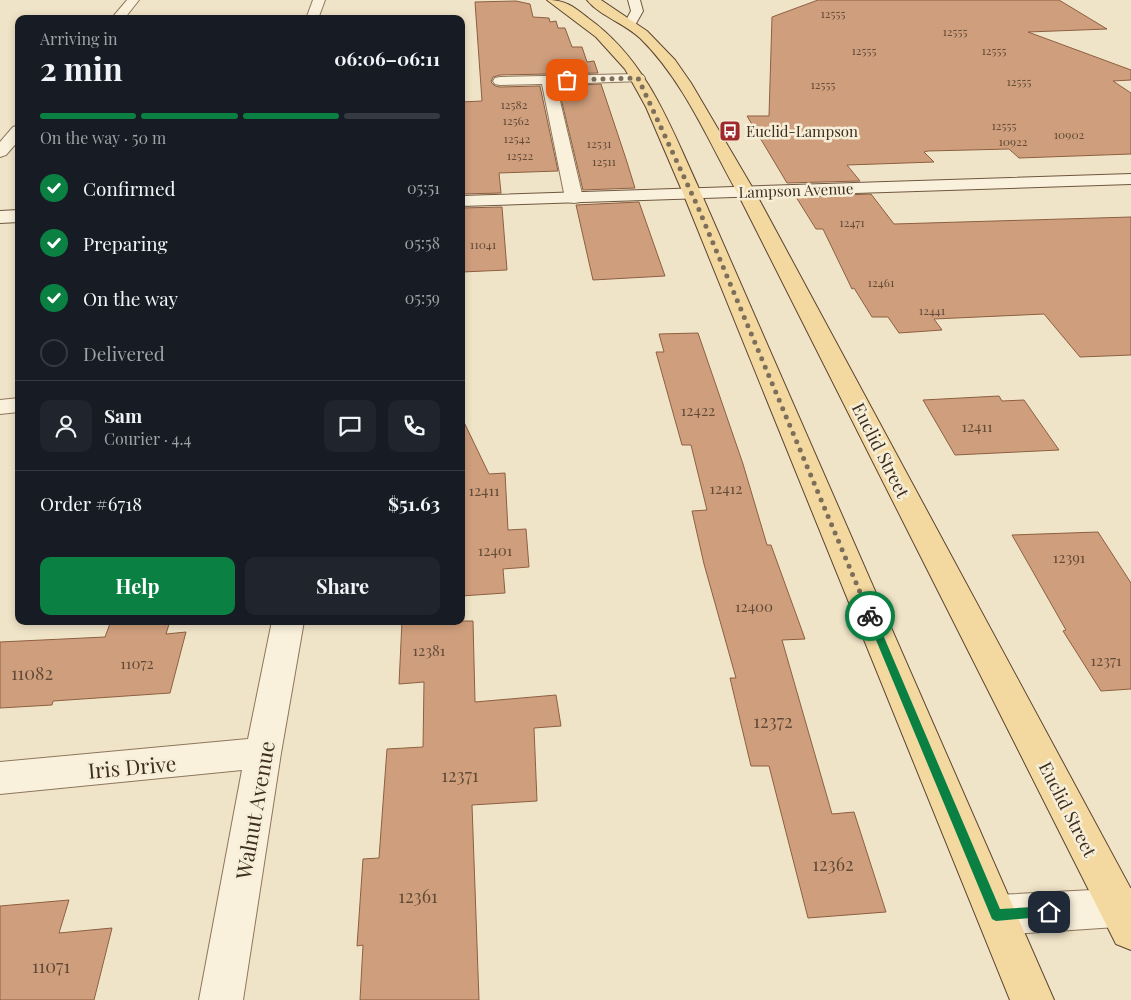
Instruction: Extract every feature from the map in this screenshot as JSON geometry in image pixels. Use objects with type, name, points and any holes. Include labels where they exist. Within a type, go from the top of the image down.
[{"type":"main road","points":[[552,0],[586,21],[616,50],[638,78],[692,193],[1032,1000]]},
{"type":"main road","name":"Euclid Street","points":[[593,0],[630,24],[656,47],[684,83],[746,192],[1127,915]]},
{"type":"street","points":[[120,15],[133,0]]},
{"type":"street","points":[[313,15],[319,0]]},
{"type":"street","points":[[630,24],[637,11],[634,0]]},
{"type":"street","points":[[500,82],[638,78]]},
{"type":"street","points":[[548,80],[574,198]]},
{"type":"street","points":[[0,152],[15,135]]},
{"type":"street","name":"Lampson Avenue","points":[[465,201],[1131,179]]},
{"type":"street","points":[[0,216],[15,216]]},
{"type":"street","points":[[0,407],[15,405]]},
{"type":"street","name":"Walnut Avenue","points":[[221,1000],[263,753],[287,625]]},
{"type":"street","name":"Iris Drive","points":[[0,778],[263,753]]},
{"type":"street","points":[[996,915],[1127,915]]},
{"type":"building","points":[[818,0],[1059,0],[1107,29],[1028,32],[1131,70],[1131,80],[1113,81],[1131,93],[1131,154],[1019,158],[1009,149],[928,151],[924,152],[934,162],[847,165],[860,181],[787,183],[747,116],[769,116],[772,17]]},
{"type":"building","points":[[516,1],[530,4],[533,17],[549,18],[550,22],[556,21],[558,28],[565,28],[572,47],[582,47],[587,62],[594,61],[598,73],[500,75],[493,77],[491,82],[495,86],[500,87],[540,86],[558,171],[499,173],[501,193],[465,194],[465,102],[482,101],[475,2]]},
{"type":"building","points":[[601,84],[635,188],[583,190],[558,86]]},
{"type":"building","points":[[871,194],[894,224],[1131,217],[1131,355],[1080,357],[1044,314],[934,319],[942,330],[899,333],[888,317],[872,317],[854,288],[852,289],[823,229],[816,229],[796,197]]},
{"type":"building","points":[[639,202],[665,276],[593,280],[576,205]]},
{"type":"building","points":[[502,207],[507,270],[465,272],[465,208]]},
{"type":"building","points":[[698,333],[743,464],[767,545],[771,545],[805,639],[782,640],[832,814],[854,812],[886,912],[808,918],[769,766],[751,766],[730,678],[736,678],[704,564],[692,511],[707,510],[691,445],[682,445],[656,352],[664,352],[659,334]]},
{"type":"building","points":[[999,396],[1002,401],[1024,400],[1059,450],[955,455],[923,400]]},
{"type":"building","points":[[465,424],[489,474],[505,473],[508,530],[526,529],[529,567],[503,569],[505,593],[465,596]]},
{"type":"building","points":[[1098,532],[1131,583],[1131,689],[1101,691],[1063,631],[1066,630],[1012,535]]},
{"type":"building","points":[[465,621],[473,621],[475,702],[556,695],[561,726],[534,728],[537,801],[472,805],[479,1000],[360,1000],[363,945],[357,946],[363,859],[379,858],[387,749],[423,747],[424,682],[399,684],[402,625],[465,625]]},
{"type":"building","points":[[110,625],[169,625],[166,634],[186,632],[170,693],[53,701],[52,705],[0,708],[0,642],[105,637]]},
{"type":"building","points":[[69,900],[59,933],[112,928],[94,1000],[0,1000],[0,906]]},
{"type":"way so far","points":[[567,80],[638,78],[658,117],[697,205],[870,616]]},
{"type":"place","name":"Euclid-Lampson","points":[[730,131]]},
{"type":"route","points":[[870,616],[996,915],[1049,912]]}]
